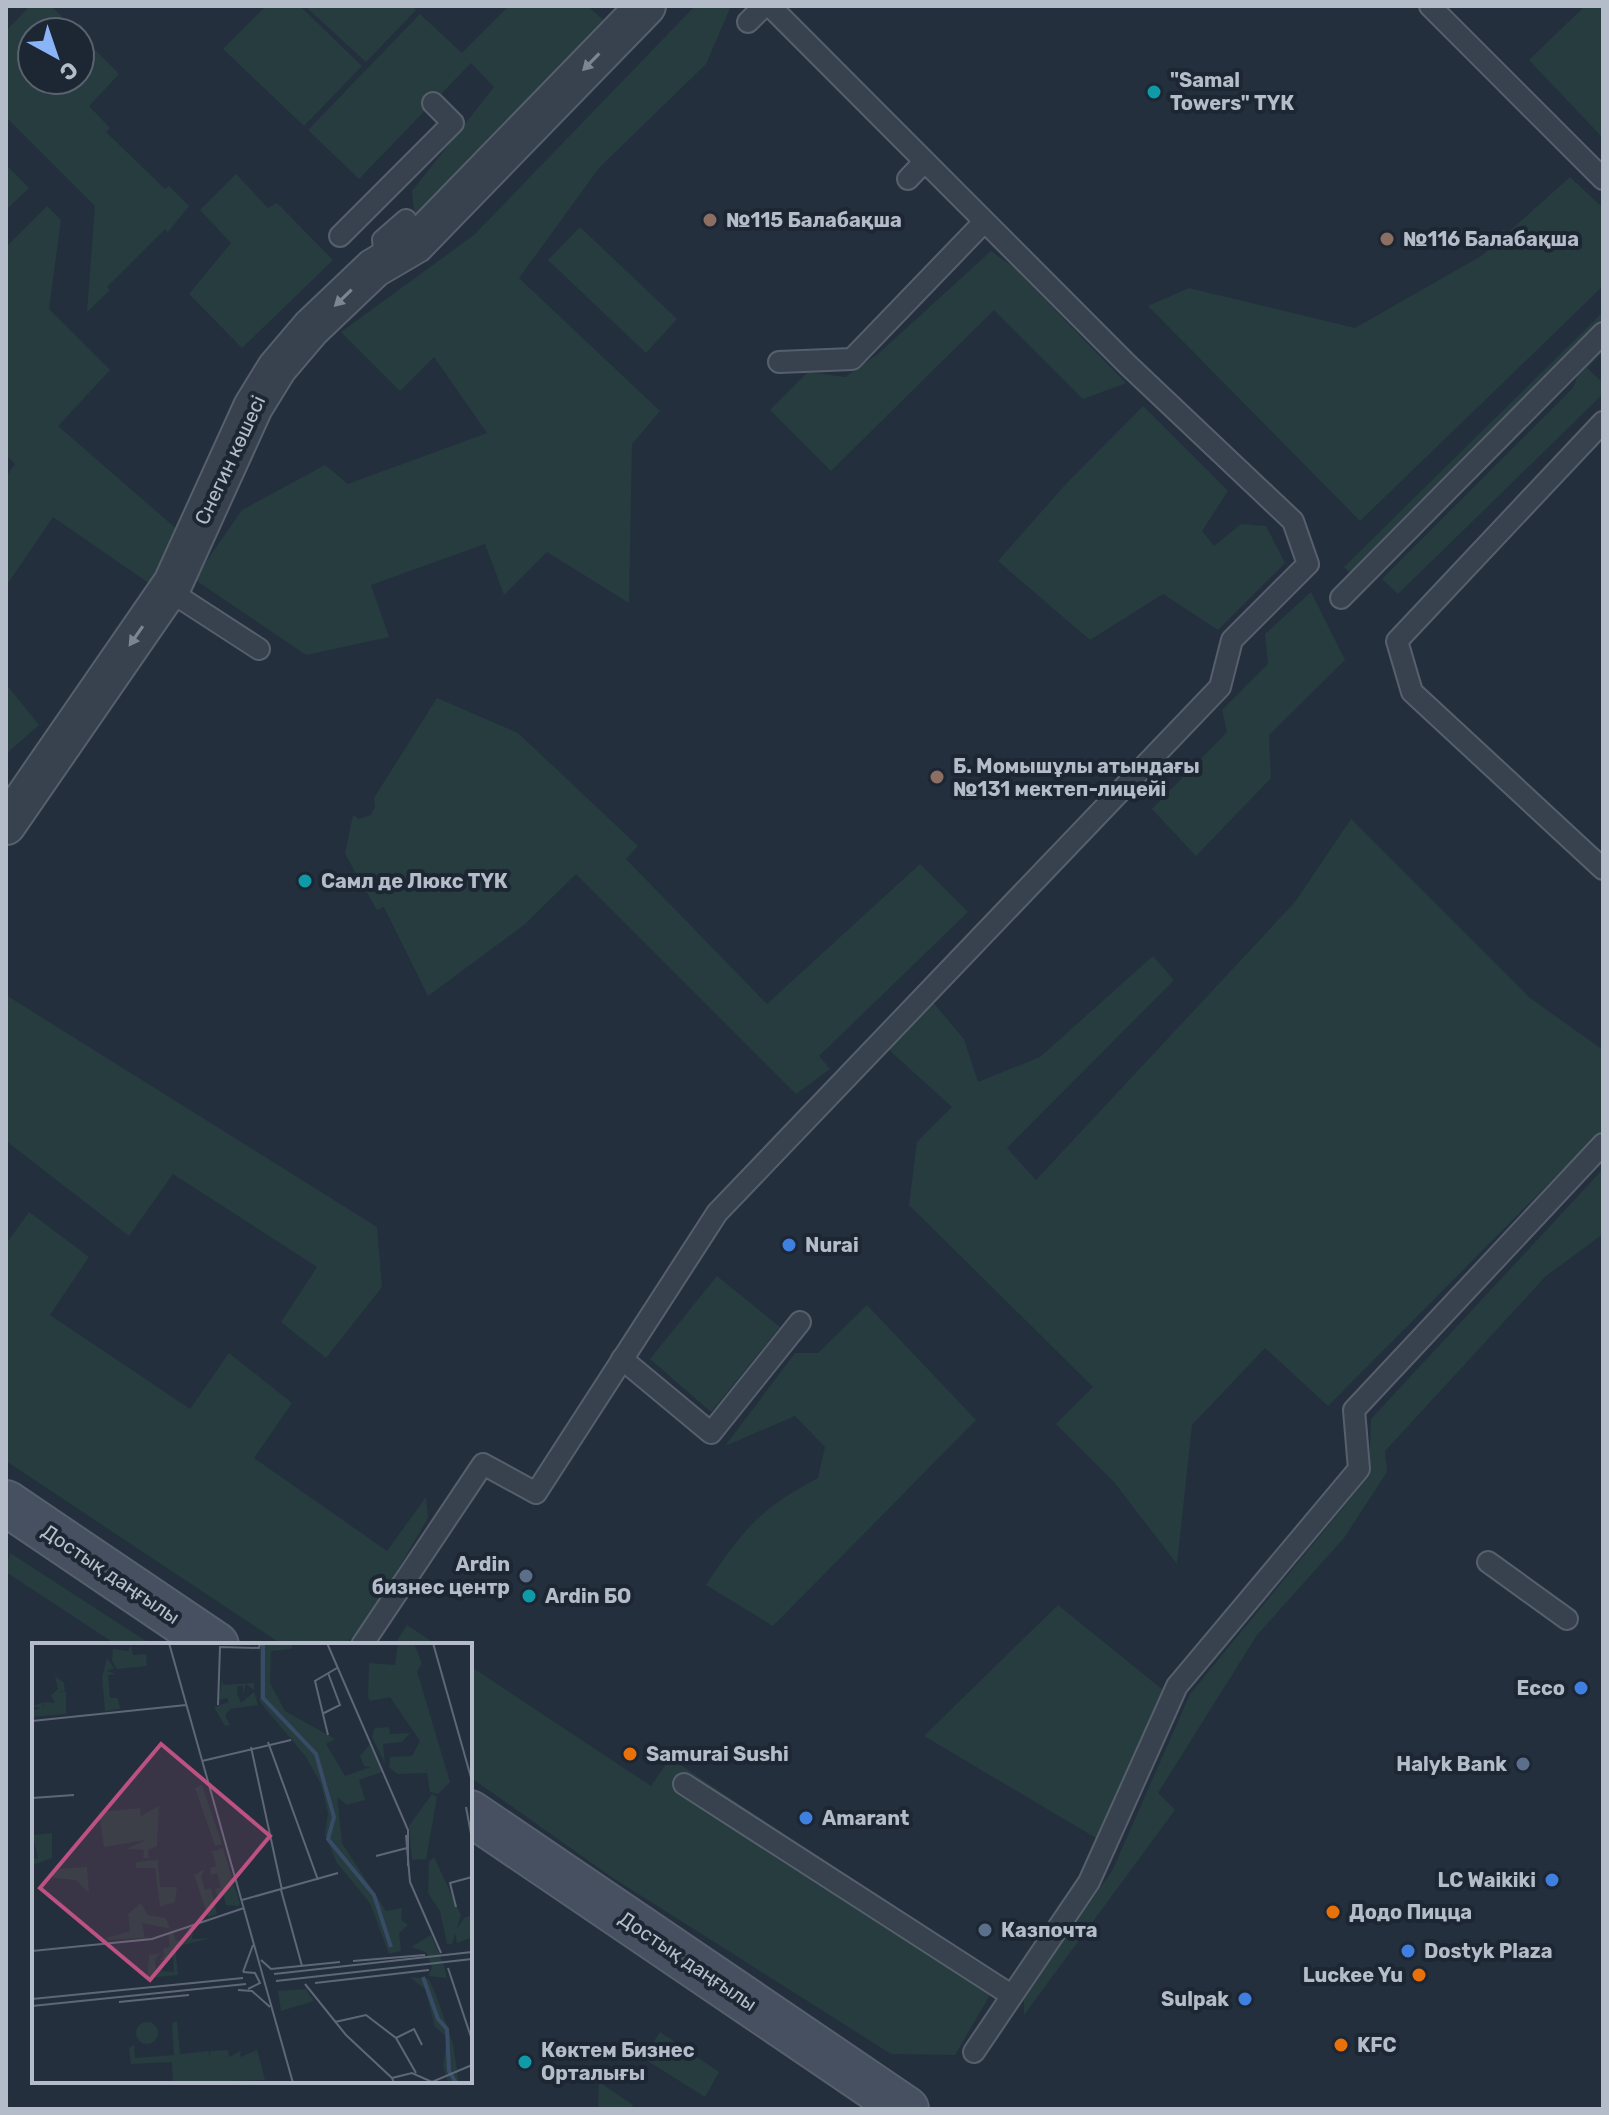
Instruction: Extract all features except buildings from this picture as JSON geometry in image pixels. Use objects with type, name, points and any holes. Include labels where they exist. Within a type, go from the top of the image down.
[{"type":"main road","name":"Достық даңғылы","points":[[6,1503],[213,1643]]},
{"type":"main road","name":"Достық даңғылы","points":[[472,1814],[906,2109]]},
{"type":"street","name":"Снегин көшесі","points":[[6,825],[168,590],[253,407],[277,368],[311,328],[374,268],[415,244],[646,6]]},
{"type":"lane","points":[[363,1643],[483,1464],[536,1493],[717,1213],[1220,687],[1232,640],[1308,564],[1293,521],[984,222],[767,6],[748,22]]},
{"type":"lane","points":[[1430,6],[1603,179]]},
{"type":"lane","points":[[340,236],[453,123],[433,103]]},
{"type":"lane","points":[[908,179],[924,162]]},
{"type":"lane","points":[[386,261],[383,240],[406,220]]},
{"type":"lane","points":[[779,362],[852,359],[984,222]]},
{"type":"lane","points":[[1341,598],[1603,333]]},
{"type":"lane","points":[[1603,422],[1397,641],[1412,692],[1603,869]]},
{"type":"lane","points":[[168,590],[259,649]]},
{"type":"lane","points":[[974,2052],[1089,1882],[1177,1686],[1359,1469],[1354,1410],[1603,1144]]},
{"type":"lane","points":[[622,1359],[711,1433],[800,1322]]},
{"type":"lane","points":[[1488,1562],[1567,1619]]},
{"type":"lane","points":[[684,1784],[1011,1995]]},
{"type":"green space","points":[[30,6],[51,6],[61,16],[20,16]]},
{"type":"green space","points":[[266,6],[300,6],[362,66],[304,126],[223,49]]},
{"type":"green space","points":[[305,6],[412,6],[416,10],[366,62]]},
{"type":"green space","points":[[509,6],[588,6],[611,27],[416,230],[412,191],[494,87],[471,63],[359,179],[308,130],[420,14],[462,53]]},
{"type":"green space","points":[[695,6],[731,6],[706,64],[599,168],[519,278],[660,411],[632,444],[629,603],[547,552],[504,595],[485,544],[371,585],[389,637],[306,655],[194,579],[242,510],[325,465],[348,484],[487,433],[434,357],[400,391],[341,332],[474,235]]},
{"type":"green space","points":[[1585,6],[1603,6],[1603,138],[1529,60]]},
{"type":"green space","points":[[16,21],[16,96],[96,96],[96,51],[119,74],[89,106],[110,128],[106,132],[165,189],[169,186],[189,206],[168,232],[165,229],[107,287],[110,290],[87,312],[95,206],[6,117],[6,31]]},
{"type":"green space","points":[[6,165],[29,188],[6,210]]},
{"type":"green space","points":[[236,174],[268,208],[277,203],[333,260],[242,348],[189,294],[231,243],[200,210]]},
{"type":"green space","points":[[1570,177],[1603,208],[1603,286],[1360,521],[1148,306],[1189,288],[1355,328],[1483,255]]},
{"type":"green space","points":[[47,206],[61,220],[49,309],[110,370],[58,426],[179,531],[153,586],[53,517],[6,586],[6,477],[15,464],[6,455],[6,247]]},
{"type":"green space","points":[[580,227],[677,319],[646,353],[548,260]]},
{"type":"green space","points":[[991,251],[1013,267],[1126,383],[1083,399],[994,310],[831,471],[770,410],[808,372],[845,377],[878,354]]},
{"type":"green space","points":[[1603,312],[1603,328],[1357,581],[1344,567]]},
{"type":"green space","points":[[1603,341],[1603,352],[1587,368],[1603,383],[1603,394],[1398,594],[1382,579],[1573,388],[1582,364]]},
{"type":"green space","points":[[1143,406],[1228,491],[1202,531],[1214,546],[1241,524],[1266,526],[1285,563],[1218,630],[1163,594],[1090,640],[998,561],[1065,485]]},
{"type":"green space","points":[[1311,592],[1345,660],[1269,735],[1271,778],[1196,856],[1152,809],[1227,732],[1222,710],[1268,664],[1265,634]]},
{"type":"green space","points":[[6,684],[39,725],[6,754]]},
{"type":"green space","points":[[437,698],[518,733],[638,846],[626,859],[767,1004],[920,864],[968,912],[819,1056],[830,1069],[796,1094],[576,874],[524,925],[428,996],[384,907],[377,910],[345,854],[353,815],[359,819],[371,815],[375,807],[374,798]]},
{"type":"green space","points":[[1351,819],[1530,998],[1603,1050],[1603,1129],[1328,1406],[1265,1348],[1192,1425],[1177,1564],[1114,1482],[1056,1424],[1093,1387],[909,1205],[917,1142],[952,1107],[888,1049],[931,1000],[964,1039],[978,1082],[1040,1057],[1153,956],[1174,980],[1007,1148],[1036,1180],[1295,902]]},
{"type":"green space","points":[[6,995],[377,1227],[382,1287],[326,1358],[281,1322],[317,1267],[173,1174],[129,1236],[6,1141]]},
{"type":"green space","points":[[1603,1169],[1603,1234],[1546,1276],[1385,1451],[1387,1472],[1344,1538],[1257,1635],[1158,1793],[1175,1810],[1024,2015],[1024,1997],[1112,1871],[1190,1694],[1369,1476],[1371,1419]]},
{"type":"green space","points":[[29,1212],[89,1257],[50,1315],[190,1409],[229,1353],[292,1403],[254,1458],[387,1551],[426,1497],[428,1518],[364,1627],[346,1643],[280,1643],[6,1461],[6,1244]]},
{"type":"green space","points":[[717,1276],[780,1327],[711,1412],[650,1359]]},
{"type":"green space","points":[[867,1305],[976,1420],[773,1626],[706,1585],[754,1522],[781,1500],[818,1478],[825,1447],[795,1416],[725,1446],[795,1353],[818,1353]]},
{"type":"green space","points":[[10,1553],[149,1643],[114,1643],[6,1572]]},
{"type":"green space","points":[[1058,1605],[1163,1690],[1096,1838],[924,1736]]},
{"type":"green space","points":[[407,1625],[434,1643],[395,1643]]},
{"type":"green space","points":[[472,1667],[651,1786],[670,1758],[1000,1978],[955,2055],[891,2054],[610,1876],[472,1778]]},
{"type":"green space","points":[[660,2032],[719,2072],[705,2097],[643,2058]]},
{"type":"green space","points":[[599,2082],[633,2105],[631,2109],[598,2109]]},
{"type":"place","name":"\"Samal Towers\" ТҮК","points":[[1154,92]]},
{"type":"place","name":"№115 Балабақша","points":[[710,220]]},
{"type":"place","name":"№116 Балабақша","points":[[1387,239]]},
{"type":"place","name":"Б. Момышұлы атындағы №131 мектеп-лицейі","points":[[937,777]]},
{"type":"place","name":"Самл де Люкс ТҮК","points":[[305,881]]},
{"type":"place","name":"Nurai","points":[[789,1245]]},
{"type":"place","name":"Ardin бизнес центр","points":[[526,1576]]},
{"type":"place","name":"Ardin БО","points":[[529,1596]]},
{"type":"place","name":"Ecco","points":[[1581,1688]]},
{"type":"place","name":"Samurai Sushi","points":[[630,1754]]},
{"type":"place","name":"Halyk Bank","points":[[1523,1764]]},
{"type":"place","name":"Amarant","points":[[806,1818]]},
{"type":"place","name":"LC Waikiki","points":[[1552,1880]]},
{"type":"place","name":"Додо Пицца","points":[[1333,1912]]},
{"type":"place","name":"Казпочта","points":[[985,1930]]},
{"type":"place","name":"Dostyk Plaza","points":[[1408,1951]]},
{"type":"place","name":"Luckee Yu","points":[[1419,1975]]},
{"type":"place","name":"Sulpak","points":[[1245,1999]]},
{"type":"place","name":"KFC","points":[[1341,2045]]},
{"type":"place","name":"Көктем Бизнес Орталығы","points":[[525,2062]]}]
